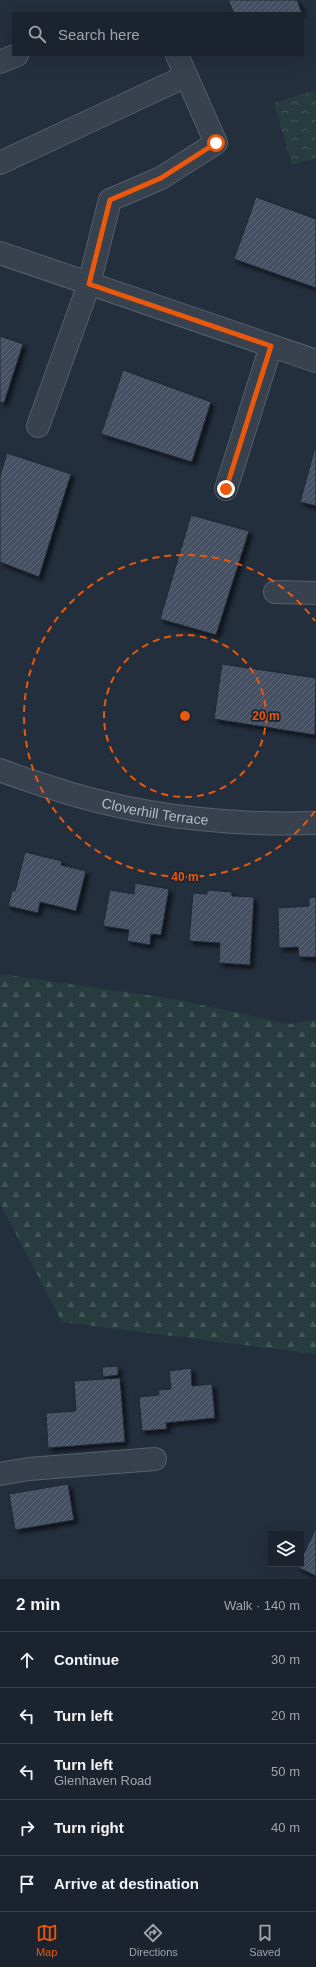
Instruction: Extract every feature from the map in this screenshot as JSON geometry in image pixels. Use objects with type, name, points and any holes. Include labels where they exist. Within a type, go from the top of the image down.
[{"type":"street","points":[[0,62],[15,56]]},
{"type":"street","points":[[38,426],[89,284],[110,200],[161,178],[216,143],[178,56]]},
{"type":"street","points":[[0,163],[186,76]]},
{"type":"street","points":[[0,253],[316,361]]},
{"type":"street","points":[[226,489],[271,346]]},
{"type":"street","points":[[275,592],[316,594]]},
{"type":"street","name":"Cloverhill Terrace","points":[[0,770],[76,796],[138,811],[209,821],[264,824],[316,823]]},
{"type":"street","points":[[0,1474],[29,1469],[155,1459]]},
{"type":"green space","points":[[316,90],[316,158],[292,165],[274,103]]},
{"type":"green space","points":[[0,974],[174,999],[288,1024],[316,1020],[316,1354],[62,1322],[0,1203]]},
{"type":"building","points":[[228,0],[297,0],[302,12],[234,12]]},
{"type":"building","points":[[256,197],[316,219],[316,288],[234,259]]},
{"type":"building","points":[[0,336],[23,344],[4,403],[0,402]]},
{"type":"building","points":[[123,370],[211,402],[192,462],[101,434]]},
{"type":"building","points":[[316,444],[316,506],[300,502]]},
{"type":"building","points":[[7,453],[71,474],[39,577],[0,562],[0,476]]},
{"type":"building","points":[[191,515],[249,531],[216,635],[160,619]]},
{"type":"building","points":[[222,664],[316,678],[315,735],[214,719]]},
{"type":"building","points":[[25,852],[62,861],[61,865],[86,871],[76,911],[40,902],[38,913],[8,906],[12,891],[15,891]]},
{"type":"building","points":[[135,883],[169,889],[161,935],[151,934],[150,945],[127,941],[129,930],[103,926],[110,890],[134,894]]},
{"type":"building","points":[[207,890],[232,892],[232,896],[254,897],[250,965],[219,963],[220,943],[189,941],[193,893],[207,894]]},
{"type":"building","points":[[316,897],[316,957],[299,957],[298,947],[279,948],[278,908],[309,906],[309,898]]},
{"type":"building","points":[[118,1366],[118,1375],[103,1377],[102,1367]]},
{"type":"building","points":[[191,1368],[192,1386],[212,1384],[215,1418],[166,1423],[167,1429],[142,1431],[139,1397],[159,1395],[158,1390],[171,1389],[169,1371]]},
{"type":"building","points":[[120,1378],[125,1442],[48,1448],[46,1413],[76,1411],[74,1381]]},
{"type":"building","points":[[68,1484],[74,1520],[15,1530],[9,1494]]},
{"type":"building","points":[[316,1528],[316,1576],[297,1567],[304,1567],[304,1553]]},
{"type":"route","points":[[216,143],[161,178],[110,200],[89,284],[271,346],[226,489]]}]
